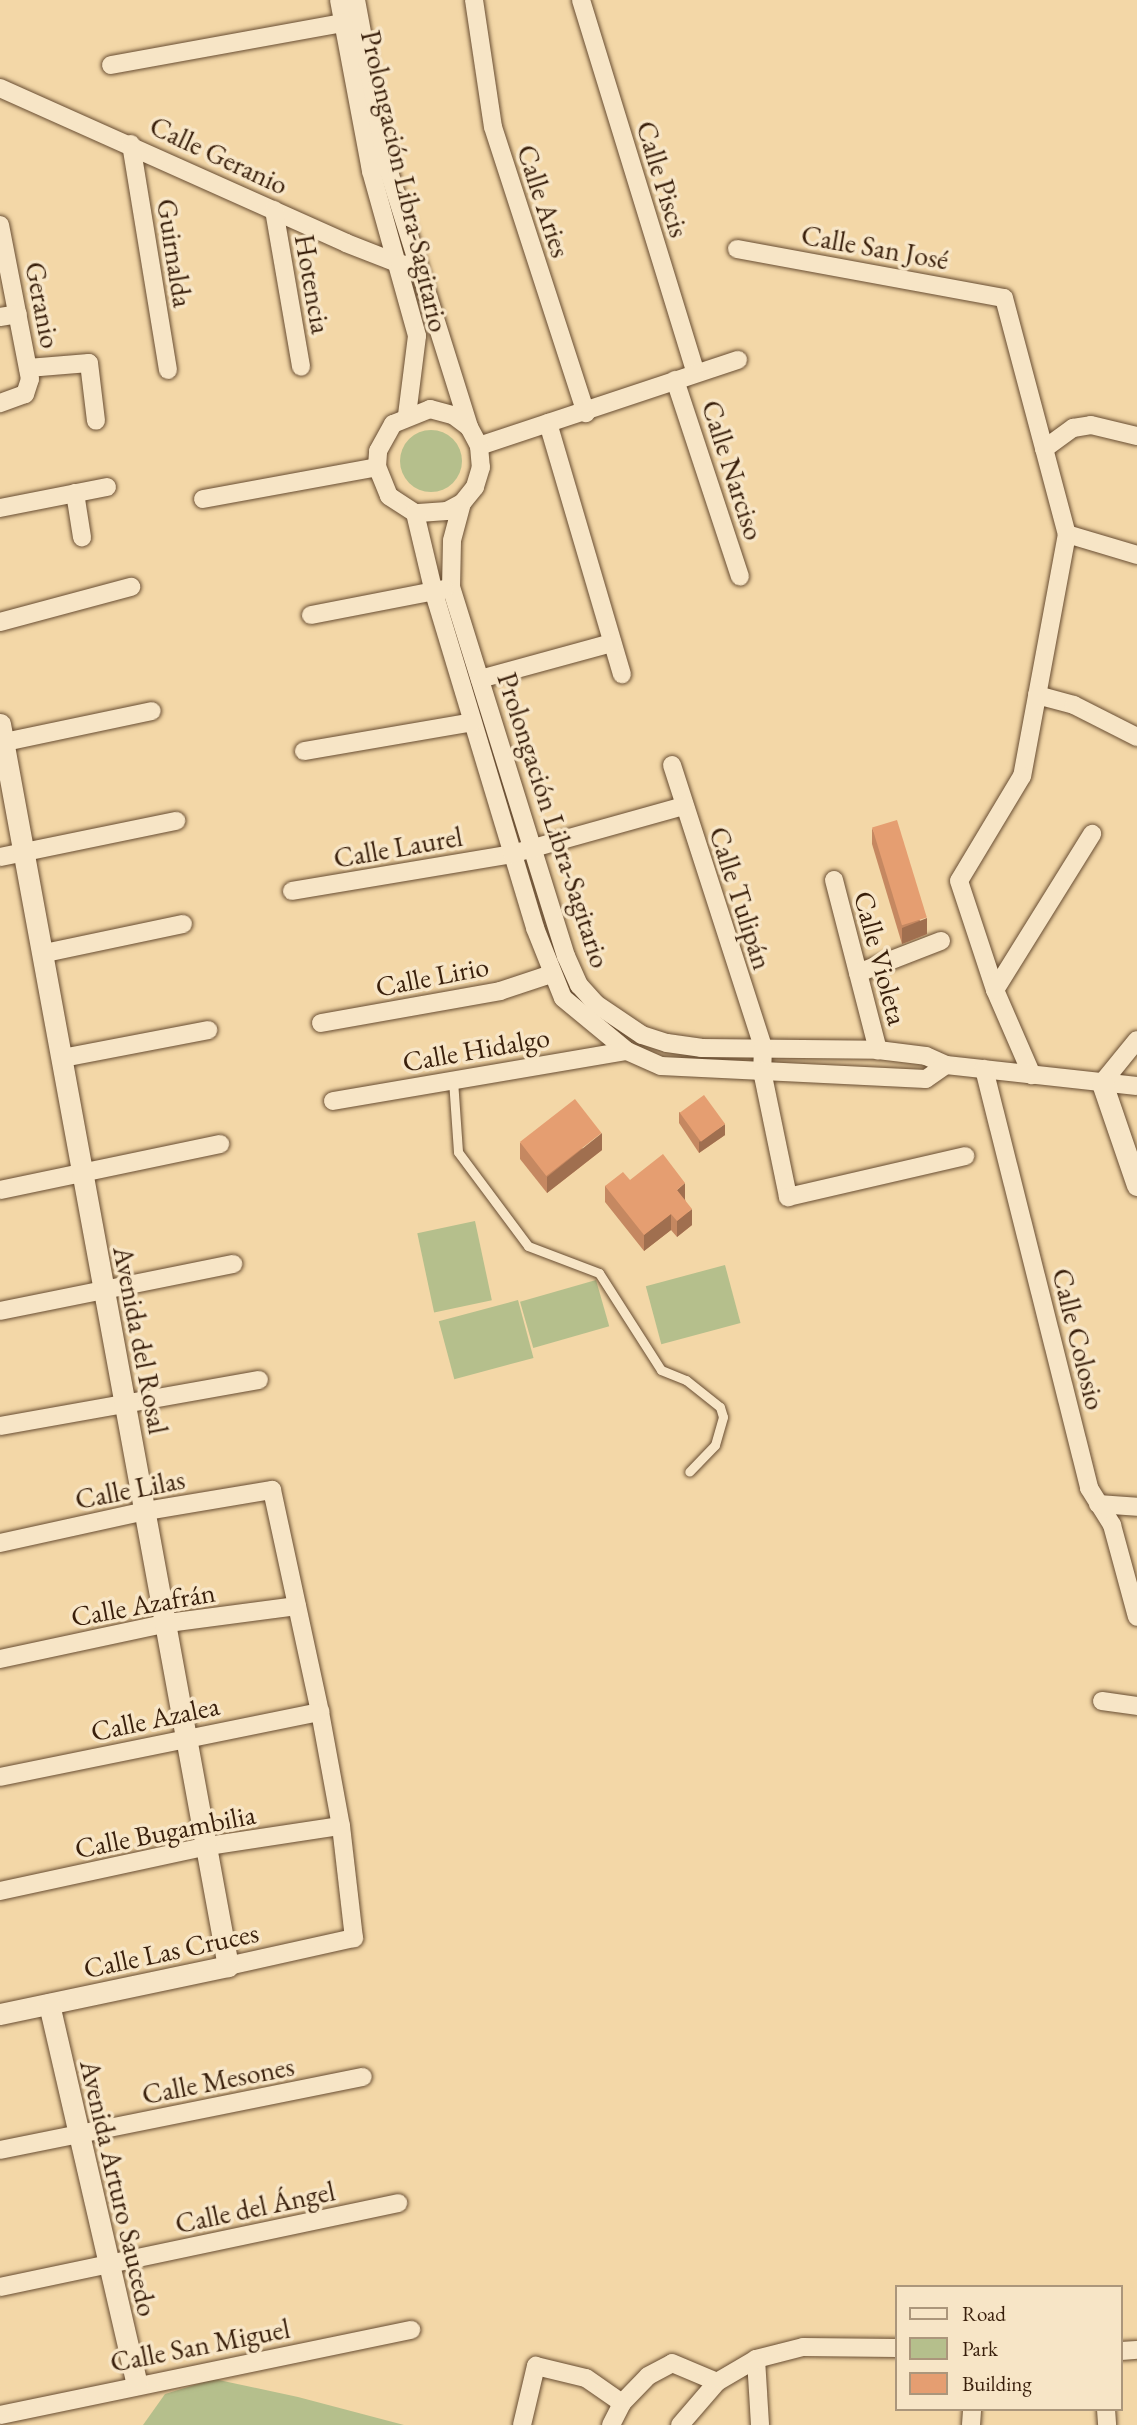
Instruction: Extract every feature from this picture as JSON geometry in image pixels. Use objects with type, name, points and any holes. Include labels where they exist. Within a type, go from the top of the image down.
[{"type":"street","name":"Prolongación Libra-Sagitario","points":[[339,0],[371,171],[469,428]]},
{"type":"street","name":"Prolongación Libra-Sagitario","points":[[356,0],[408,265],[417,336],[407,415]]},
{"type":"street","name":"Calle Aries","points":[[474,0],[493,127],[586,413]]},
{"type":"street","name":"Calle Piscis","points":[[581,0],[696,373]]},
{"type":"street","points":[[111,65],[343,23]]},
{"type":"street","name":"Calle Geranio","points":[[0,88],[131,144],[274,210],[408,265]]},
{"type":"street","name":"Guirnalda","points":[[131,144],[168,370]]},
{"type":"street","name":"Hotencia","points":[[274,210],[300,367]]},
{"type":"street","name":"Geranio","points":[[0,225],[9,315],[28,369],[25,394],[0,403]]},
{"type":"street","name":"Calle San José","points":[[737,249],[1004,298],[1044,449]]},
{"type":"street","points":[[479,446],[586,413],[738,360]]},
{"type":"street","points":[[28,369],[89,363],[96,421]]},
{"type":"street","name":"Calle Narciso","points":[[675,380],[740,577]]},
{"type":"street","points":[[430,409],[453,415],[469,428],[479,446],[481,467],[475,487],[462,503],[447,511],[415,513],[389,496],[377,467],[384,436],[407,415],[430,409]]},
{"type":"street","points":[[548,423],[622,674]]},
{"type":"street","points":[[1032,1075],[995,990],[959,881],[1022,776],[1067,534],[1044,449],[1073,428],[1091,425],[1137,436]]},
{"type":"street","points":[[203,499],[377,467]]},
{"type":"street","points":[[0,508],[107,487]]},
{"type":"street","points":[[75,493],[82,537]]},
{"type":"street","name":"Prolongación Libra-Sagitario","points":[[462,503],[452,541],[451,587],[535,848],[566,956],[579,985],[596,1004],[642,1035],[667,1044],[878,1050],[926,1056],[946,1065]]},
{"type":"street","name":"Prolongación Libra-Sagitario","points":[[415,513],[434,593],[512,853],[551,974],[563,998],[627,1051],[661,1066],[926,1079],[946,1065]]},
{"type":"street","points":[[1067,534],[1137,555]]},
{"type":"street","points":[[0,622],[131,587]]},
{"type":"street","points":[[311,615],[434,593],[451,587]]},
{"type":"street","points":[[480,679],[612,643]]},
{"type":"street","points":[[1037,695],[1074,705],[1137,737]]},
{"type":"street","points":[[1,737],[152,711]]},
{"type":"street","points":[[304,751],[473,722]]},
{"type":"street","name":"Avenida del Rosal","points":[[1,737],[45,953],[81,1172],[168,1623],[228,1966]]},
{"type":"street","name":"Calle Tulipán","points":[[672,765],[763,1047]]},
{"type":"street","name":"Calle Laurel","points":[[292,891],[512,853],[684,806]]},
{"type":"street","points":[[0,857],[176,821]]},
{"type":"street","points":[[995,990],[1092,834]]},
{"type":"street","name":"Calle Violeta","points":[[834,880],[878,1050]]},
{"type":"street","points":[[45,953],[184,924]]},
{"type":"street","points":[[858,973],[941,941]]},
{"type":"street","name":"Calle Lirio","points":[[321,1023],[500,991],[551,974]]},
{"type":"street","points":[[63,1058],[208,1030]]},
{"type":"street","points":[[1102,1083],[1137,1040]]},
{"type":"street","points":[[763,1047],[762,1071],[788,1197],[965,1156]]},
{"type":"street","name":"Calle Hidalgo","points":[[333,1101],[627,1051]]},
{"type":"street","points":[[946,1065],[1137,1086]]},
{"type":"street","name":"Calle Colosio","points":[[984,1069],[1089,1488],[1112,1525],[1137,1616]]},
{"type":"street","points":[[1102,1083],[1137,1185]]},
{"type":"street","points":[[0,1190],[220,1144]]},
{"type":"street","points":[[0,1311],[233,1264]]},
{"type":"street","points":[[0,1426],[124,1401],[259,1380]]},
{"type":"street","name":"Calle Lilas","points":[[0,1543],[146,1511],[272,1490],[297,1606]]},
{"type":"street","points":[[1098,1504],[1137,1507]]},
{"type":"street","points":[[297,1606],[341,1826]]},
{"type":"street","name":"Calle Azafrán","points":[[0,1659],[168,1623],[297,1606]]},
{"type":"street","points":[[1102,1701],[1137,1706]]},
{"type":"street","name":"Calle Azalea","points":[[0,1777],[320,1712]]},
{"type":"street","name":"Calle Bugambilia","points":[[0,1891],[208,1846],[341,1826]]},
{"type":"street","name":"Calle Las Cruces","points":[[0,2014],[354,1938],[341,1826]]},
{"type":"street","name":"Avenida Arturo Saucedo","points":[[49,2004],[106,2266],[137,2384]]},
{"type":"street","name":"Calle Mesones","points":[[0,2150],[363,2077]]},
{"type":"street","name":"Calle del Ángel","points":[[0,2287],[398,2203]]},
{"type":"street","name":"Calle San Miguel","points":[[0,2415],[137,2384],[411,2330]]},
{"type":"street","points":[[680,2425],[718,2382],[755,2359],[803,2347],[895,2348]]},
{"type":"street","points":[[755,2359],[760,2425]]},
{"type":"street","points":[[611,2425],[622,2403],[648,2376],[672,2363],[718,2382]]},
{"type":"street","points":[[522,2425],[536,2366],[586,2378],[622,2403]]},
{"type":"lane","points":[[453,1080],[458,1152],[528,1246],[599,1273],[661,1370],[686,1380],[720,1407],[723,1417],[715,1445],[689,1472]]},
{"type":"green space","points":[[425,430],[437,430],[453,439],[460,449],[460,473],[453,483],[437,492],[425,492],[414,487],[405,478],[400,467],[400,455],[405,444],[414,435]]},
{"type":"green space","points":[[475,1221],[492,1300],[434,1312],[417,1233]]},
{"type":"green space","points":[[725,1265],[741,1323],[661,1344],[646,1286]]},
{"type":"green space","points":[[596,1280],[609,1326],[533,1348],[520,1302]]},
{"type":"green space","points":[[518,1300],[534,1358],[454,1379],[439,1321]]},
{"type":"green space","points":[[214,2379],[298,2397],[404,2425],[143,2425],[165,2394]]},
{"type":"building","points":[[897,820],[927,918],[902,925],[872,828]]},
{"type":"building","points":[[704,1095],[725,1124],[701,1142],[680,1113]]},
{"type":"building","points":[[575,1099],[601,1133],[546,1176],[520,1142]]},
{"type":"building","points":[[663,1154],[685,1183],[677,1190],[692,1209],[677,1221],[671,1214],[644,1235],[605,1186],[623,1172],[630,1180]]}]
